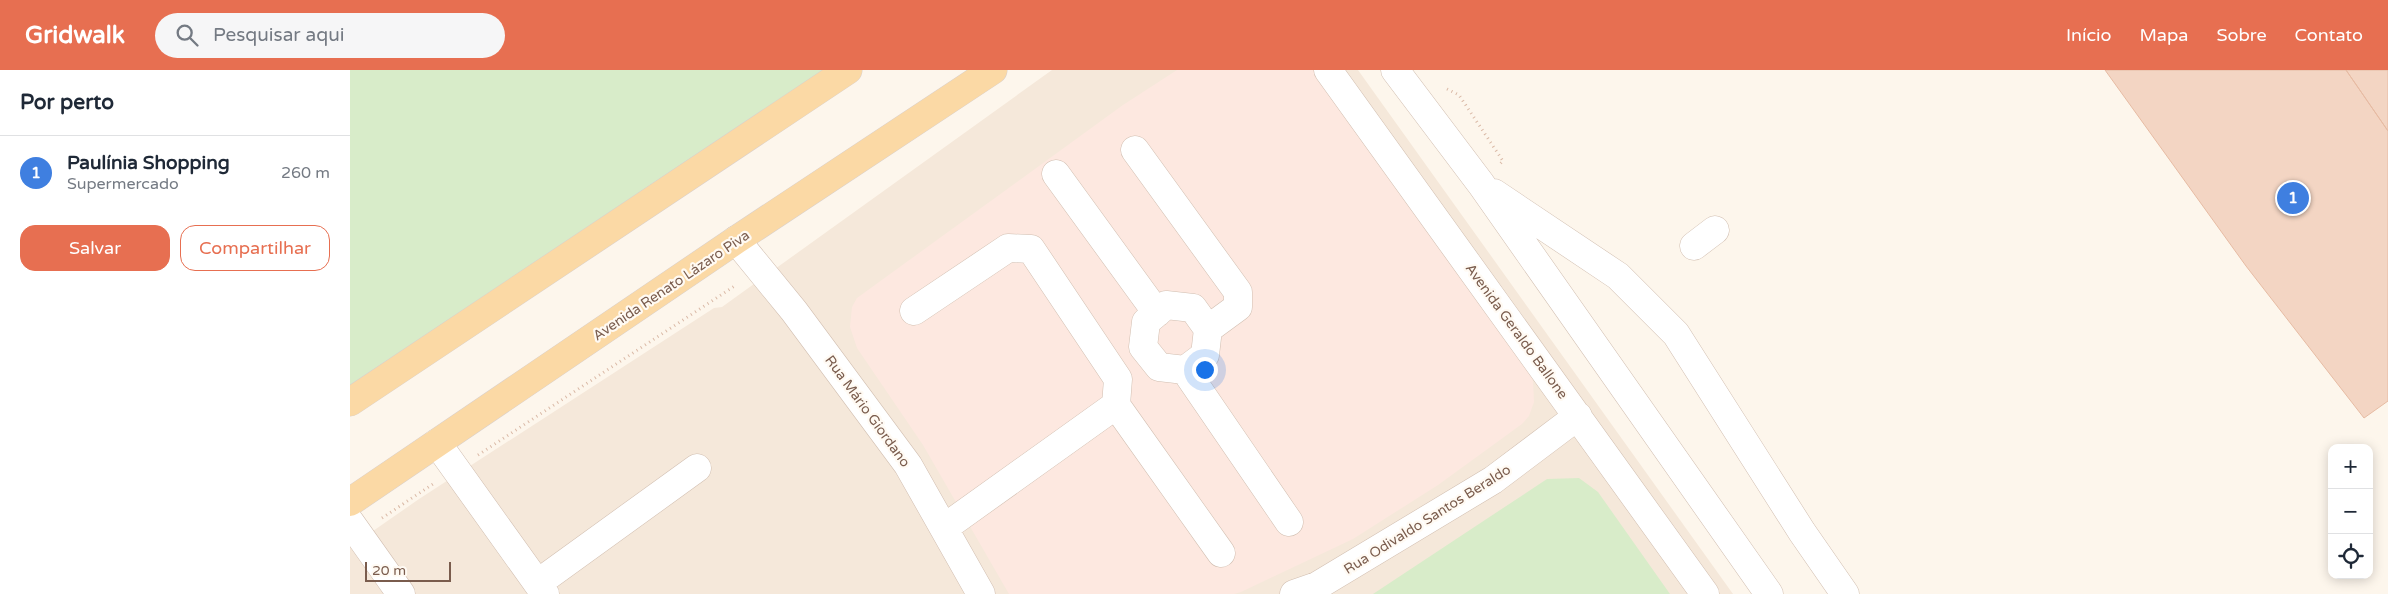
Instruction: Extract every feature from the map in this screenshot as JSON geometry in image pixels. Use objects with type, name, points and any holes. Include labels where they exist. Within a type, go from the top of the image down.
[{"type":"main road","points":[[350,402],[848,70]]},
{"type":"main road","name":"Avenida Renato Lázaro Piva","points":[[350,502],[736,240],[993,70]]},
{"type":"street","name":"Avenida Geraldo Ballone","points":[[1328,70],[1704,594]]},
{"type":"street","points":[[1395,70],[1481,184],[1769,594]]},
{"type":"street","points":[[1135,150],[1238,292],[1238,308],[1208,329]]},
{"type":"street","points":[[1056,174],[1157,313]]},
{"type":"street","points":[[1481,184],[1618,276],[1676,334],[1789,512],[1845,594]]},
{"type":"street","name":"Rua Mário Giordano","points":[[736,240],[908,465],[981,594]]},
{"type":"street","points":[[914,311],[1008,248],[1032,249],[1117,392],[1222,553]]},
{"type":"street","points":[[1166,306],[1192,308],[1208,329],[1205,355],[1184,370],[1158,368],[1143,347],[1146,322],[1166,306]]},
{"type":"street","points":[[944,528],[1117,392],[1150,357]]},
{"type":"street","points":[[1184,370],[1289,522]]},
{"type":"street","name":"Rua Odivaldo Santos Beraldo","points":[[1294,594],[1317,586],[1493,480],[1578,416]]},
{"type":"street","points":[[437,443],[541,589],[697,468]]},
{"type":"street","points":[[354,528],[401,594]]},
{"type":"path","points":[[354,528],[456,469],[760,269]]},
{"type":"shaded area","points":[[1052,70],[1358,70],[1733,594],[350,594],[350,547],[419,499],[714,308],[722,307]]},
{"type":"shaded area","points":[[1177,70],[1320,70],[1529,370],[1533,381],[1534,402],[1529,416],[1522,424],[1438,485],[1353,539],[1241,592],[1234,594],[1009,594],[923,445],[857,348],[850,327],[852,307],[857,298],[1123,105]]},
{"type":"green space","points":[[350,70],[848,70],[350,403]]},
{"type":"green space","points":[[1579,478],[1598,492],[1670,594],[1373,594],[1547,479]]},
{"type":"building","points":[[2105,70],[2346,70],[2388,131],[2388,401],[2364,418],[2246,266]]},
{"type":"building","points":[[2346,70],[2388,70],[2388,131]]},
{"type":"place","name":"Paulínia Shopping","points":[[2293,198]]}]
